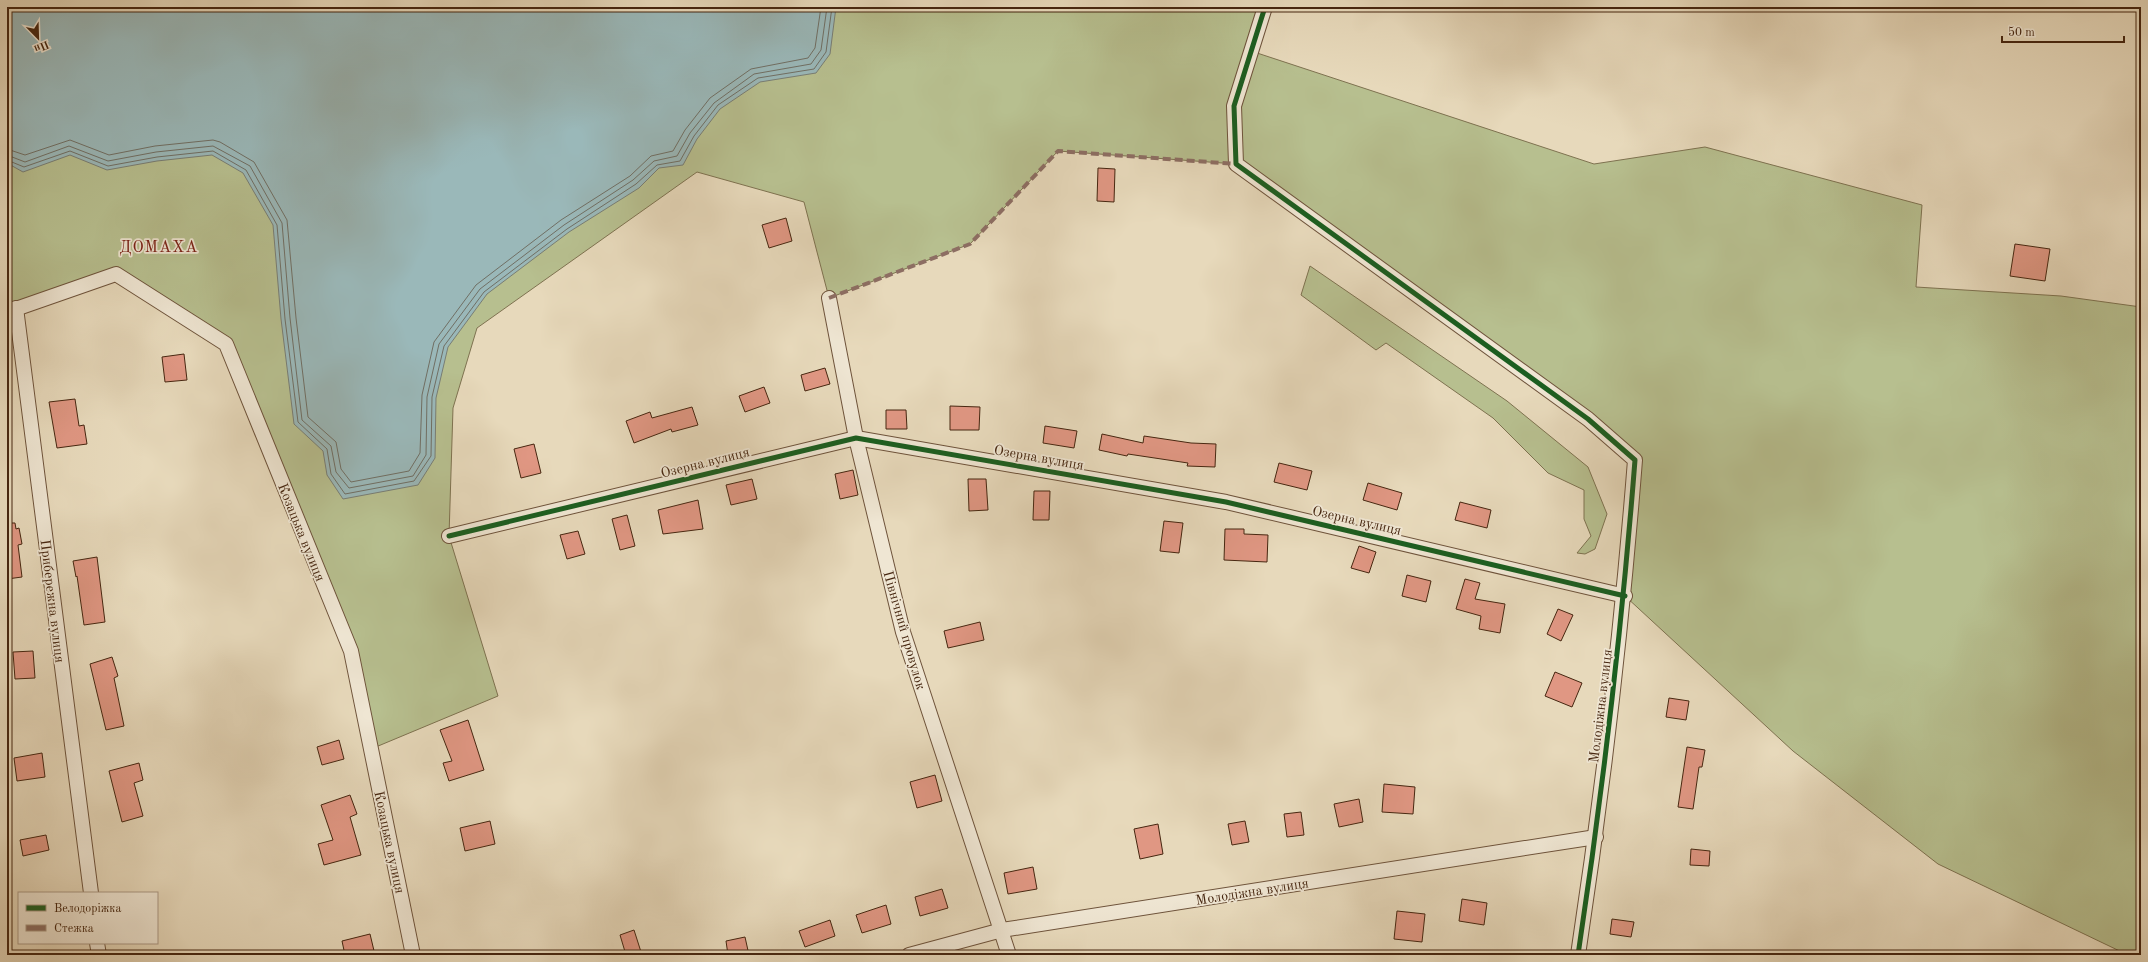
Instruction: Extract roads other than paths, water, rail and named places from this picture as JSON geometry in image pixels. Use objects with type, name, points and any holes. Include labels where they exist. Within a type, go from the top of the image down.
[{"type":"street","name":"Молодіжна вулиця","points":[[1265,7],[1234,106],[1236,164],[1588,420],[1636,460],[1625,596],[1596,837],[1578,955]]},
{"type":"street","name":"Козацька вулиця","points":[[10,307],[116,274],[226,344],[351,651],[413,955]]},
{"type":"street","name":"Північний провулок","points":[[829,298],[856,438],[903,632],[1009,955]]},
{"type":"street","name":"Прибережна вулиця","points":[[10,307],[91,892]]},
{"type":"street","name":"Озерна вулиця","points":[[449,536],[856,438],[1226,502],[1625,596]]},
{"type":"street","name":"Молодіжна вулиця","points":[[909,955],[1002,930],[1596,837]]},
{"type":"street","points":[[97,944],[99,955]]},
{"type":"water","points":[[7,7],[836,7],[830,54],[816,73],[760,82],[720,109],[697,139],[683,165],[659,168],[639,188],[569,232],[487,294],[448,347],[436,398],[435,458],[418,485],[343,499],[327,475],[323,451],[294,424],[281,319],[273,225],[243,173],[212,155],[157,161],[107,170],[70,155],[23,172],[7,163]]},
{"type":"district","name":"ДОМАХА","points":[[159,246]]}]
